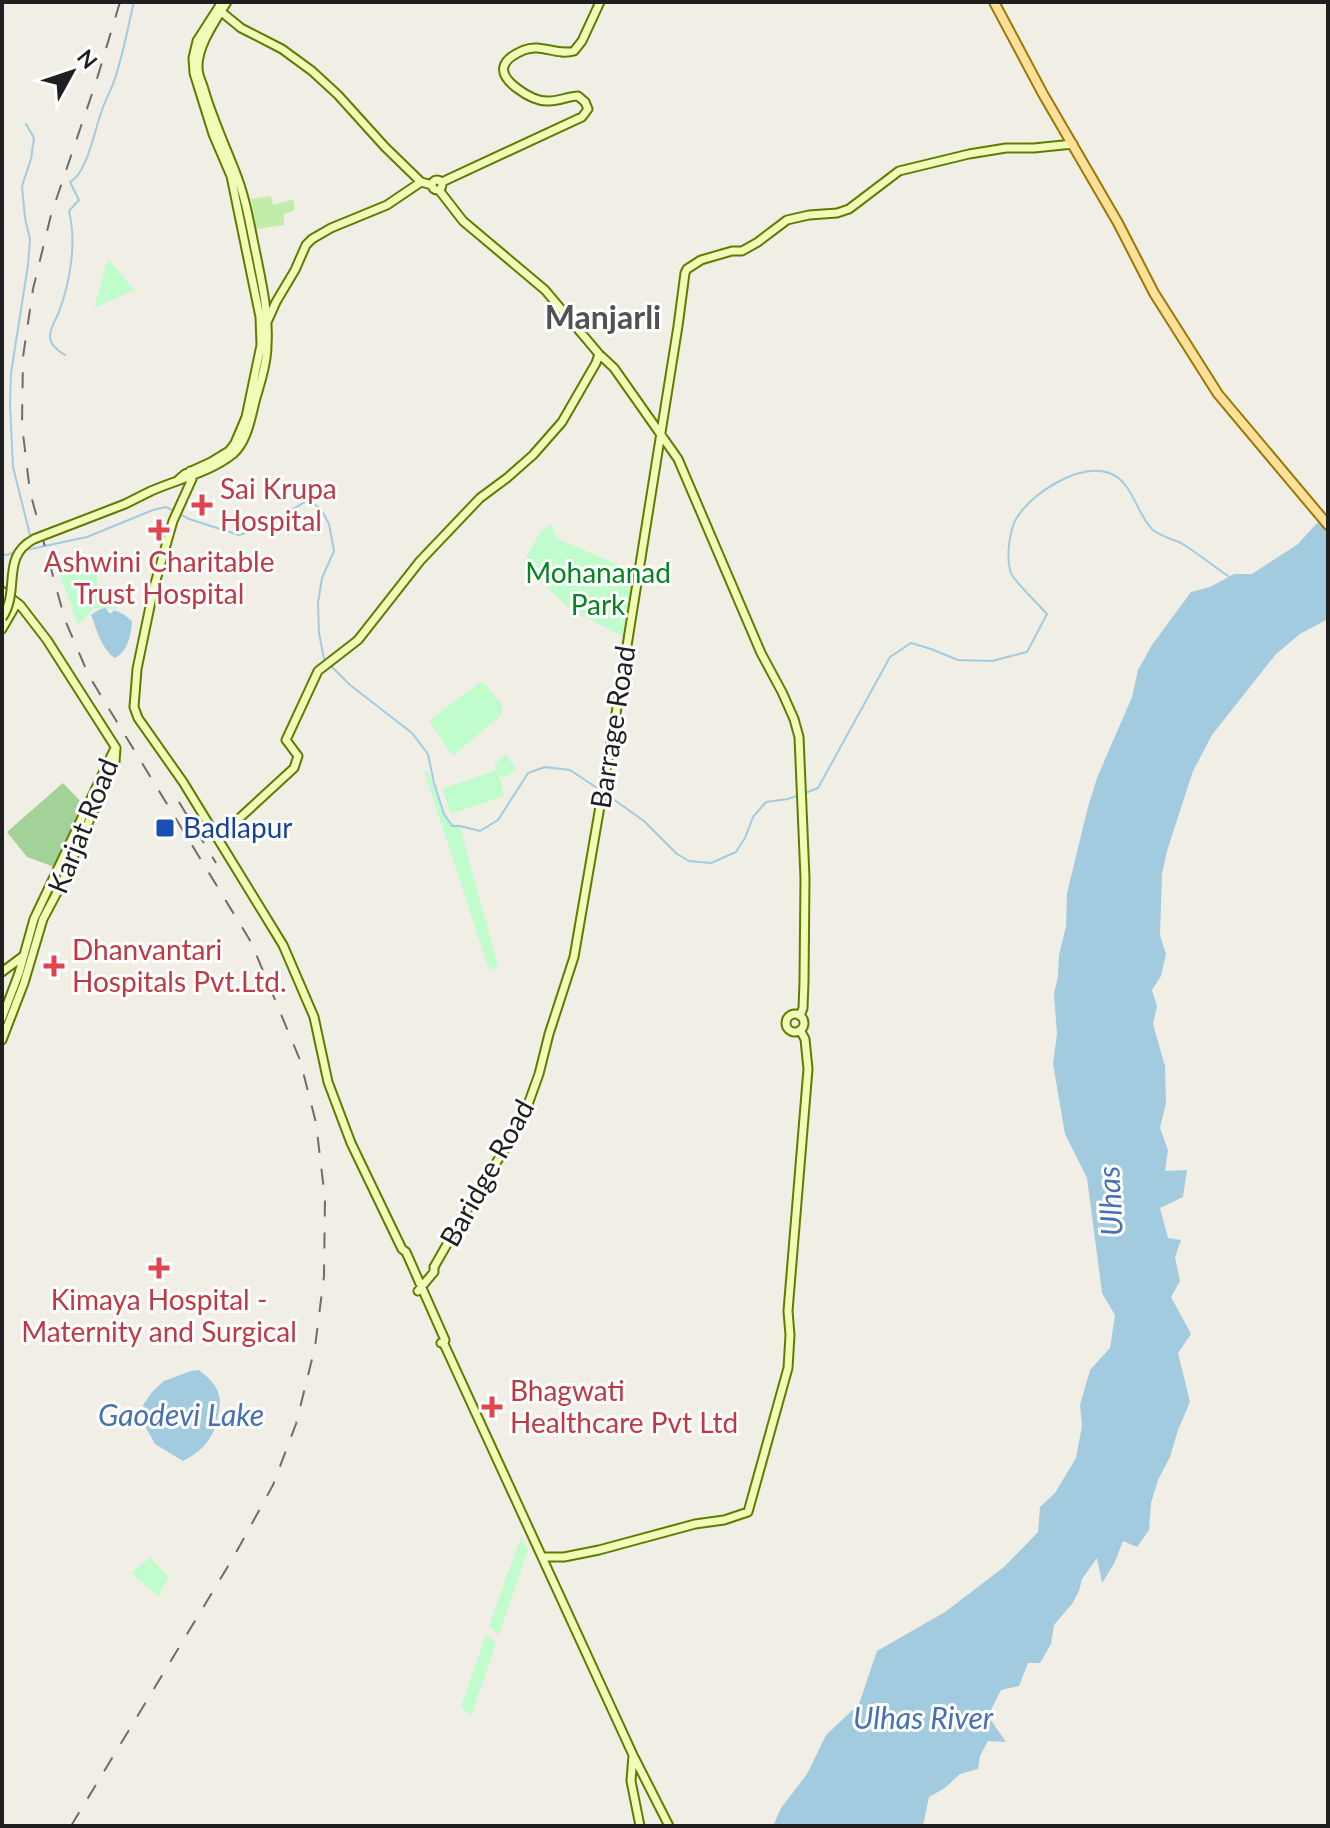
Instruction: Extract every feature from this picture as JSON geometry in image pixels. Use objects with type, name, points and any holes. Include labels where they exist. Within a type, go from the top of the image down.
[{"type":"main road","points":[[994,2],[1154,293],[1218,394],[1328,525]]},
{"type":"street","points":[[2,618],[10,603],[13,563],[23,546],[125,504],[233,454],[244,438],[259,389],[267,348],[263,288],[237,175],[198,91],[193,58],[197,41],[222,6],[241,28],[273,44],[312,71],[421,182],[438,186],[582,117],[588,109],[578,96],[546,101],[534,98],[512,84],[503,71],[510,56],[528,48],[558,53],[574,51],[600,2]]},
{"type":"street","name":"Barrage Road","points":[[552,1031],[574,957],[687,269],[701,260],[742,251],[787,220],[849,209],[899,171],[1006,148],[1073,144]]},
{"type":"street","points":[[224,152],[261,328],[259,359],[242,431],[229,451],[191,474],[173,521],[154,587],[137,669],[134,707],[138,718],[176,772],[283,945],[314,1017],[328,1082],[351,1143],[406,1252],[529,1531],[669,1826]]},
{"type":"street","points":[[261,328],[312,239],[387,205],[421,182]]},
{"type":"street","points":[[438,186],[463,221],[545,290],[614,368],[678,459],[761,653],[794,719],[799,737],[805,878],[804,982],[800,1016]]},
{"type":"street","points":[[214,833],[232,825],[294,768],[298,756],[286,740],[318,671],[358,640],[420,561],[480,498],[524,463],[562,422],[599,354]]},
{"type":"street","points":[[2,629],[17,603],[4,592]]},
{"type":"street","points":[[2,607],[4,592]]},
{"type":"street","name":"Karjat Road","points":[[2,1018],[43,919],[115,762],[116,748],[49,642],[17,603]]},
{"type":"street","points":[[2,972],[26,958]]},
{"type":"street","name":"Karjat Road","points":[[2,1040],[24,983],[26,958]]},
{"type":"street","points":[[800,1016],[790,1016],[787,1023],[791,1030],[800,1030]]},
{"type":"street","points":[[800,1016],[804,1022],[800,1030]]},
{"type":"street","points":[[543,1557],[564,1557],[599,1550],[748,1512],[788,1368],[788,1311],[808,1069],[805,1039],[800,1030]]},
{"type":"street","name":"Baridge Road","points":[[419,1287],[522,1121],[552,1031]]},
{"type":"street","points":[[548,1568],[564,1557]]},
{"type":"street","points":[[633,1755],[631,1781],[640,1826]]},
{"type":"green space","points":[[271,196],[273,205],[293,199],[295,210],[284,214],[284,225],[256,229],[251,199]]},
{"type":"green space","points":[[108,259],[135,290],[94,308]]},
{"type":"green space","name":"Mohananad Park","points":[[551,524],[558,539],[624,567],[634,575],[624,637],[569,609],[523,563],[541,531]]},
{"type":"green space","points":[[96,556],[98,593],[116,596],[117,609],[94,608],[78,625],[55,561]]},
{"type":"green space","points":[[483,682],[503,705],[501,715],[453,756],[429,721]]},
{"type":"green space","points":[[505,754],[517,769],[504,778],[499,773],[504,796],[451,814],[442,789],[497,770],[494,765]]},
{"type":"green space","points":[[428,770],[446,820],[460,826],[498,967],[489,970],[424,771]]},
{"type":"green space","points":[[63,783],[82,803],[57,868],[27,857],[7,832]]},
{"type":"green space","points":[[521,1537],[528,1550],[499,1635],[489,1626]]},
{"type":"green space","points":[[150,1557],[169,1578],[158,1596],[131,1573]]},
{"type":"green space","points":[[486,1634],[496,1644],[471,1716],[461,1707]]},
{"type":"water","name":"Ulhas River","points":[[1328,511],[1328,619],[1300,634],[1276,654],[1212,735],[1193,771],[1162,874],[1160,935],[1166,954],[1161,976],[1152,990],[1157,1006],[1153,1024],[1165,1066],[1166,1103],[1160,1128],[1168,1150],[1165,1171],[1187,1170],[1183,1197],[1160,1208],[1168,1238],[1181,1240],[1175,1257],[1180,1281],[1171,1297],[1191,1334],[1178,1353],[1190,1402],[1158,1480],[1151,1503],[1149,1530],[1137,1547],[1123,1541],[1102,1583],[1097,1558],[1082,1579],[1072,1604],[1054,1625],[1051,1644],[1040,1663],[1028,1663],[1019,1686],[1001,1690],[988,1716],[1006,1742],[988,1741],[980,1756],[978,1769],[960,1774],[929,1797],[923,1826],[773,1826],[781,1808],[807,1774],[826,1735],[859,1704],[877,1651],[945,1612],[1004,1567],[1038,1532],[1040,1507],[1055,1493],[1076,1458],[1082,1426],[1080,1405],[1090,1370],[1110,1348],[1115,1315],[1102,1293],[1087,1178],[1065,1134],[1053,1064],[1057,1034],[1054,994],[1066,926],[1067,893],[1088,807],[1097,778],[1132,697],[1138,670],[1152,645],[1191,592],[1210,587],[1234,574],[1252,574],[1298,544]]},
{"type":"water","points":[[106,608],[109,613],[114,610],[132,621],[126,647],[115,658],[103,645],[91,615]]},
{"type":"water","name":"Gaodevi Lake","points":[[199,1370],[216,1388],[220,1398],[219,1411],[214,1431],[206,1443],[183,1461],[155,1444],[145,1426],[143,1405],[164,1381]]},
{"type":"waterway","points":[[65,355],[53,345],[50,336],[63,300],[71,262],[69,211],[79,200],[70,182],[81,170],[90,150],[119,66],[134,2]]},
{"type":"waterway","points":[[26,124],[34,138],[22,186],[30,239],[11,373],[10,405],[13,467],[31,539]]},
{"type":"waterway","points":[[805,793],[818,788],[890,657],[911,643],[958,660],[992,661],[1027,652],[1047,614],[1011,573],[1010,538],[1023,509],[1057,482],[1084,472],[1097,471],[1117,477],[1129,490],[1153,530],[1181,543],[1231,578]]},
{"type":"waterway","points":[[26,550],[87,537],[166,507],[189,519],[239,535],[265,526],[308,500],[321,509],[329,524],[334,551],[322,578],[318,603],[319,633],[326,662]]},
{"type":"waterway","points":[[2,554],[16,552]]},
{"type":"waterway","points":[[331,666],[350,685],[412,733],[428,754],[444,814],[452,826],[480,831],[498,820],[528,773],[545,767],[570,770],[600,790]]},
{"type":"waterway","points":[[606,794],[644,821],[677,854],[689,861],[711,863],[736,852],[753,817],[766,802],[799,795]]},
{"type":"railway","points":[[71,1826],[233,1558],[273,1485],[296,1424],[315,1347],[324,1276],[325,1199],[316,1123],[300,1060],[251,942],[89,676],[65,620],[30,492],[22,425],[23,357],[33,289],[51,215],[120,2]]},
{"type":"railway","points":[[179,802],[216,863]]},
{"type":"place","name":"Sai Krupa Hospital","points":[[202,505]]},
{"type":"place","name":"Ashwini Charitable Trust Hospital","points":[[159,530]]},
{"type":"place","name":"Badlapur","points":[[165,828]]},
{"type":"place","name":"Dhanvantari Hospitals Pvt.Ltd.","points":[[54,966]]},
{"type":"place","name":"Kimaya Hospital - Maternity and Surgical","points":[[159,1268]]},
{"type":"place","name":"Bhagwati Healthcare Pvt Ltd","points":[[492,1407]]},
{"type":"district","name":"Manjarli","points":[[603,318]]},
{"type":"water label","name":"Ulhas","points":[[1111,1201]]}]
